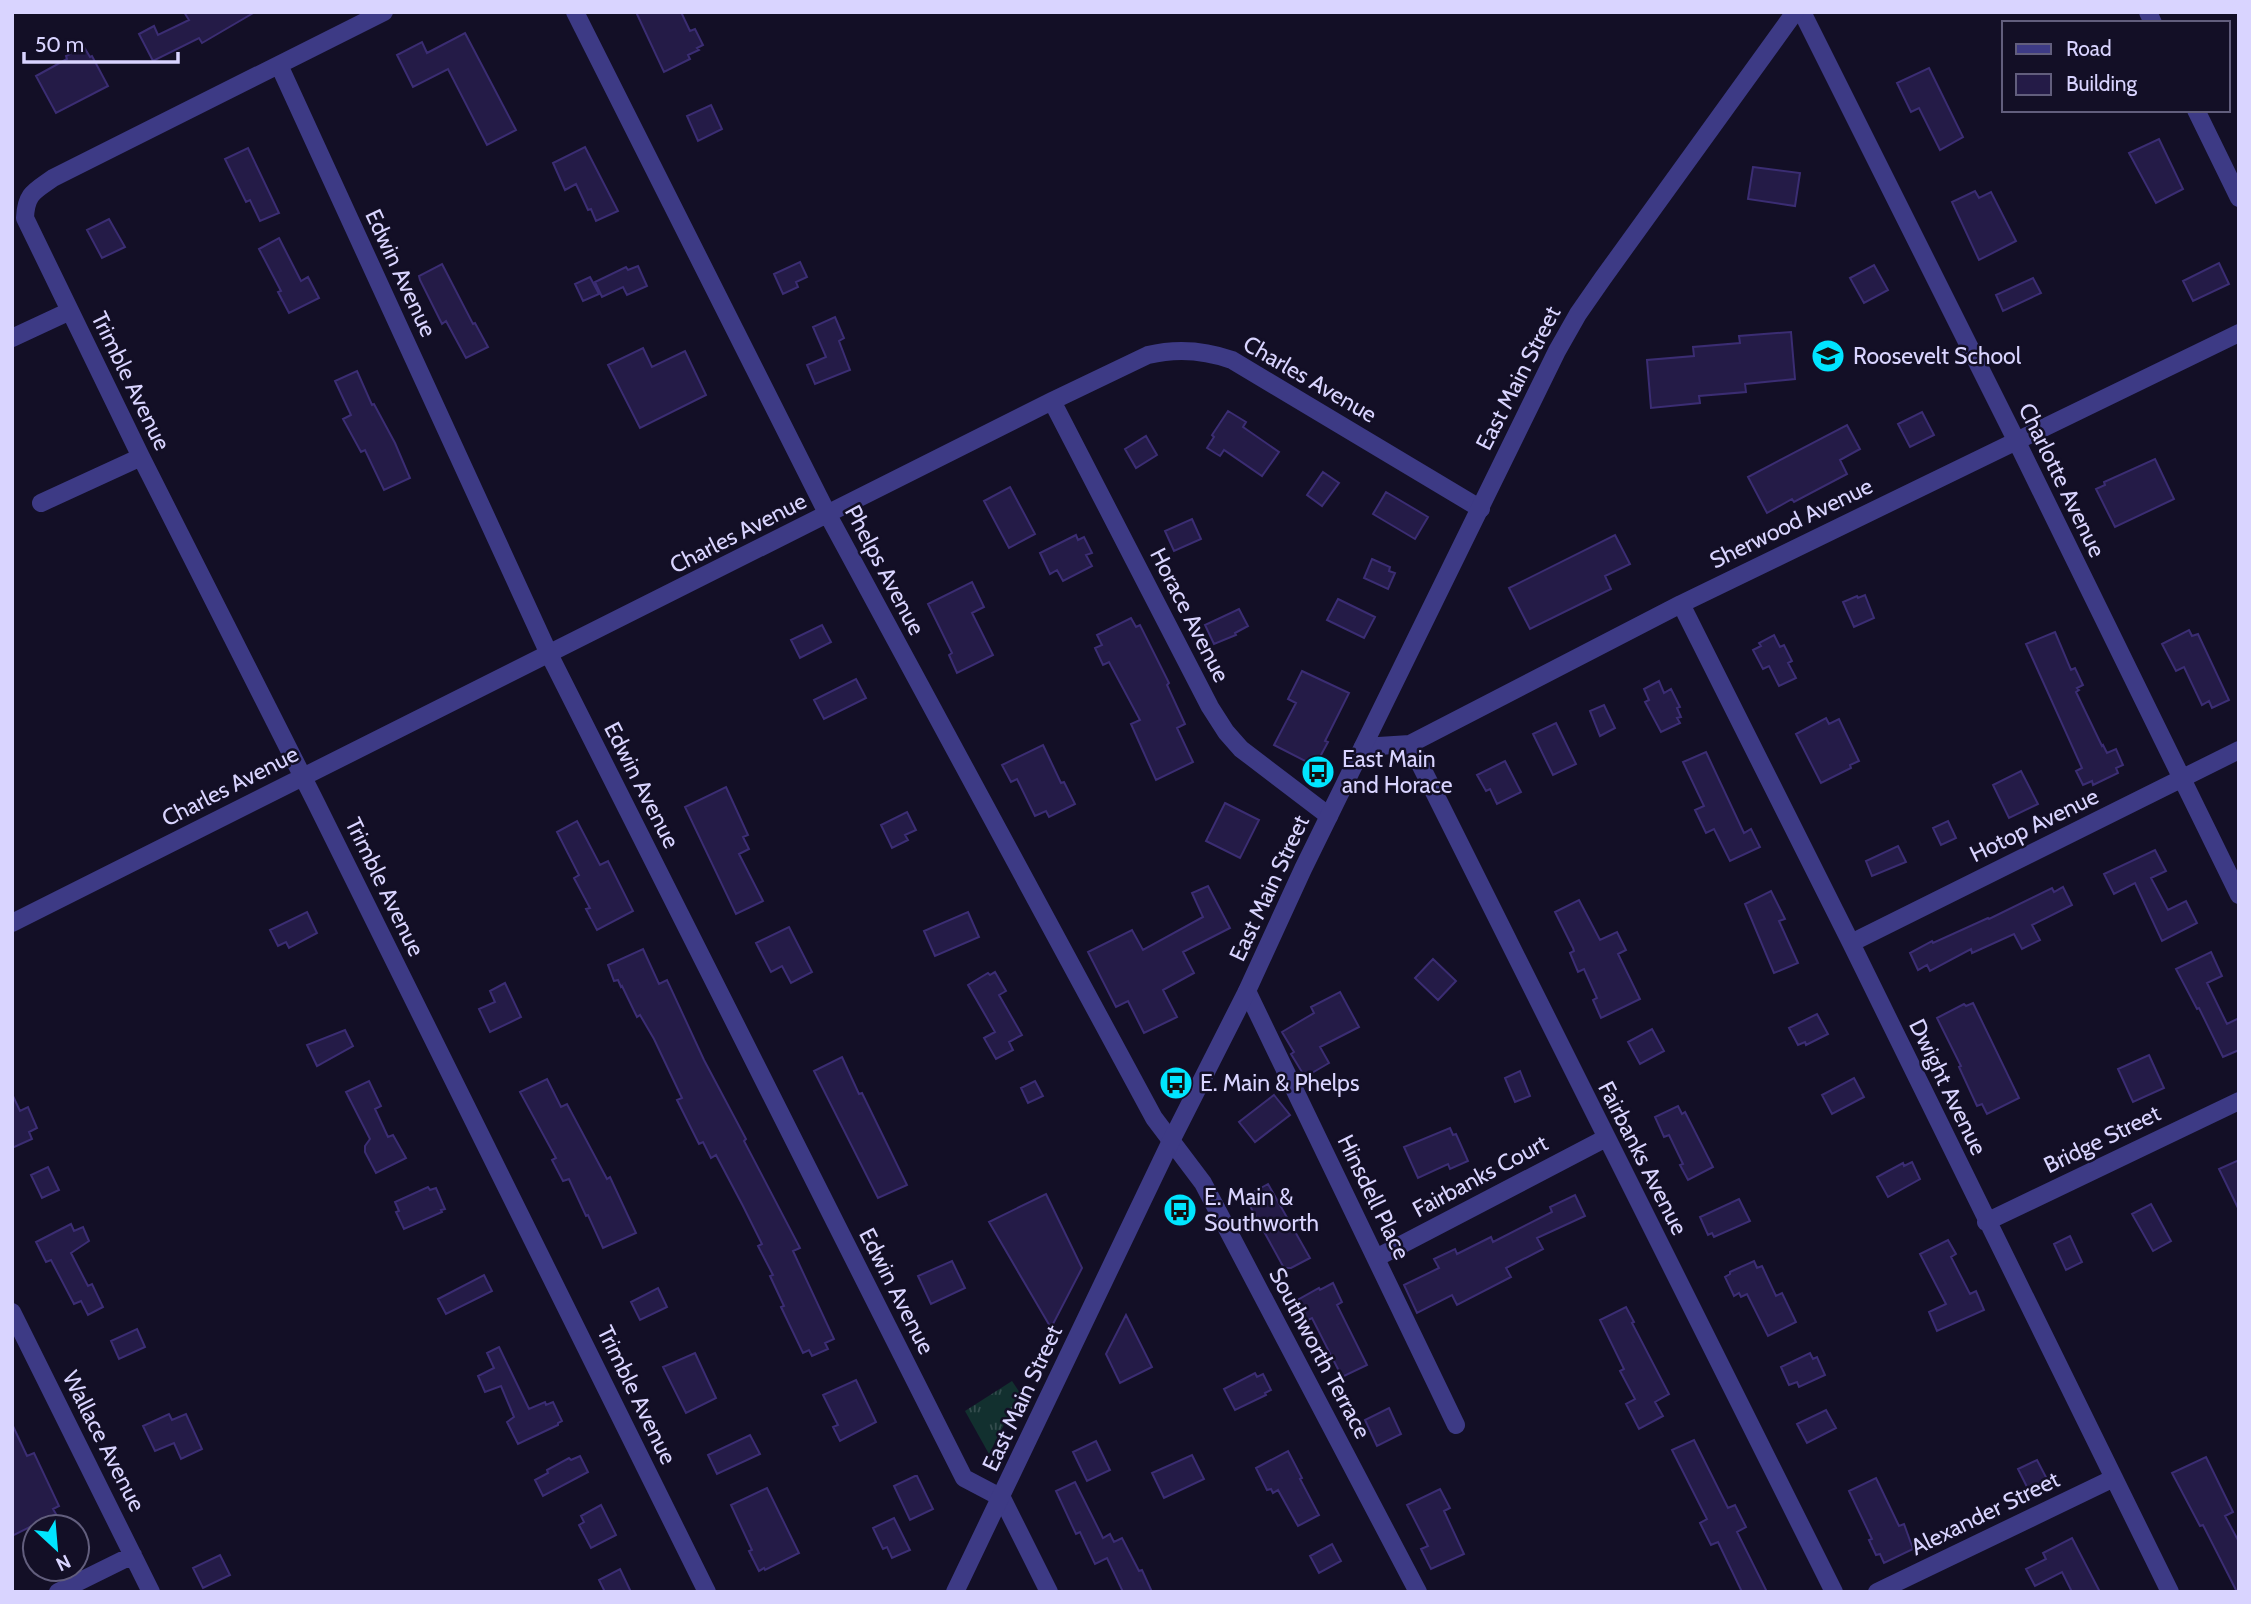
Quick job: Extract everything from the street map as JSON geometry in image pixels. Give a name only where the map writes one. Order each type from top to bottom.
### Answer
[{"type":"street","points":[[279,65],[384,12]]},
{"type":"street","name":"Phelps Avenue","points":[[575,12],[828,515],[1154,1118],[1171,1141]]},
{"type":"street","name":"East Main Street","points":[[955,1592],[1171,1141],[1247,991],[1329,816],[1482,509],[1508,449],[1578,314],[1795,12]]},
{"type":"street","name":"Charlotte Avenue","points":[[1802,12],[2239,895]]},
{"type":"street","name":"Trimble Avenue","points":[[279,65],[53,178],[29,195],[25,218],[141,457],[303,777],[707,1592]]},
{"type":"street","name":"Edwin Avenue","points":[[279,65],[549,654],[964,1478],[1002,1498]]},
{"type":"street","points":[[2197,112],[2239,198]]},
{"type":"street","points":[[12,338],[70,311]]},
{"type":"street","name":"Sherwood Avenue","points":[[1363,747],[1410,744],[1681,604],[2239,333]]},
{"type":"street","name":"Charles Avenue","points":[[12,923],[1148,355],[1185,350],[1212,353],[1231,360],[1482,509]]},
{"type":"street","name":"Horace Avenue","points":[[1052,401],[1203,695],[1226,732],[1241,749],[1329,816]]},
{"type":"street","points":[[41,503],[141,457]]},
{"type":"street","name":"Dwight Avenue","points":[[1681,604],[2170,1592]]},
{"type":"street","name":"Fairbanks Avenue","points":[[1410,744],[1834,1592]]},
{"type":"street","name":"Hotop Avenue","points":[[1851,943],[2239,750]]},
{"type":"street","name":"Hinsdell Place","points":[[1247,991],[1456,1425]]},
{"type":"street","name":"Bridge Street","points":[[1986,1222],[2239,1101]]},
{"type":"street","name":"Fairbanks Court","points":[[1376,1258],[1606,1138]]},
{"type":"street","name":"Southworth Terrace","points":[[1171,1141],[1203,1184],[1418,1592]]},
{"type":"street","name":"Wallace Avenue","points":[[12,1312],[151,1592]]},
{"type":"street","name":"Alexander Street","points":[[1877,1592],[2114,1478]]},
{"type":"street","points":[[1002,1498],[1049,1592]]},
{"type":"street","points":[[58,1592],[133,1555]]},
{"type":"green space","points":[[1012,1381],[1020,1393],[989,1454],[965,1411]]},
{"type":"building","points":[[184,12],[255,12],[202,43],[199,38],[153,61],[139,34],[154,26],[158,35],[189,20]]},
{"type":"building","points":[[636,12],[681,12],[690,31],[695,29],[703,45],[688,55],[690,59],[664,72]]},
{"type":"building","points":[[465,33],[516,130],[487,145],[448,69],[413,87],[397,55],[422,42],[427,53]]},
{"type":"building","points":[[84,47],[108,86],[56,113],[36,76]]},
{"type":"building","points":[[1929,68],[1963,137],[1940,150],[1919,108],[1911,112],[1897,83]]},
{"type":"building","points":[[711,105],[722,129],[698,141],[687,116]]},
{"type":"building","points":[[2159,139],[2183,189],[2156,203],[2129,153]]},
{"type":"building","points":[[585,147],[618,211],[596,221],[576,184],[565,190],[553,163]]},
{"type":"building","points":[[248,148],[279,213],[260,221],[250,200],[246,202],[225,159]]},
{"type":"building","points":[[1753,167],[1800,173],[1795,206],[1748,199]]},
{"type":"building","points":[[1975,191],[1979,198],[1991,192],[2016,241],[1979,260],[1952,202]]},
{"type":"building","points":[[109,219],[125,247],[102,258],[87,230]]},
{"type":"building","points":[[279,238],[301,281],[308,277],[319,298],[289,313],[259,249]]},
{"type":"building","points":[[800,262],[807,277],[796,282],[798,287],[783,294],[774,274]]},
{"type":"building","points":[[2219,263],[2229,284],[2193,301],[2183,281]]},
{"type":"building","points":[[442,264],[488,347],[466,358],[446,321],[442,324],[420,280],[419,276]]},
{"type":"building","points":[[1874,265],[1888,290],[1864,303],[1850,278]]},
{"type":"building","points":[[638,266],[647,286],[627,295],[623,287],[602,297],[595,282],[626,267],[628,270]]},
{"type":"building","points":[[590,277],[599,294],[583,301],[575,284]]},
{"type":"building","points":[[2033,278],[2041,293],[2003,311],[1996,295]]},
{"type":"building","points":[[835,317],[844,338],[839,341],[850,370],[815,384],[807,365],[826,357],[813,327]]},
{"type":"building","points":[[1791,332],[1795,379],[1745,384],[1746,392],[1699,396],[1700,403],[1651,408],[1647,360],[1694,356],[1693,347],[1740,343],[1739,336]]},
{"type":"building","points":[[643,348],[652,367],[685,351],[706,395],[640,428],[608,365]]},
{"type":"building","points":[[357,371],[410,478],[384,490],[365,450],[361,452],[343,419],[351,415],[335,381]]},
{"type":"building","points":[[1228,411],[1246,422],[1243,427],[1279,452],[1262,476],[1224,450],[1220,456],[1207,448]]},
{"type":"building","points":[[1922,412],[1934,435],[1910,447],[1898,424]]},
{"type":"building","points":[[1847,425],[1860,449],[1840,460],[1847,474],[1767,513],[1748,477]]},
{"type":"building","points":[[1146,436],[1157,455],[1136,468],[1125,449]]},
{"type":"building","points":[[2155,459],[2174,499],[2115,527],[2096,489],[2105,485],[2104,482]]},
{"type":"building","points":[[1323,472],[1339,483],[1322,506],[1307,495]]},
{"type":"building","points":[[1010,487],[1035,534],[1009,548],[984,501]]},
{"type":"building","points":[[1386,492],[1428,517],[1415,539],[1373,514]]},
{"type":"building","points":[[1192,519],[1201,539],[1174,551],[1165,531]]},
{"type":"building","points":[[1076,535],[1078,540],[1084,537],[1092,553],[1086,555],[1092,566],[1063,581],[1057,570],[1050,574],[1040,553]]},
{"type":"building","points":[[1615,535],[1630,564],[1605,576],[1611,589],[1530,629],[1509,588]]},
{"type":"building","points":[[1372,559],[1390,567],[1389,571],[1395,573],[1388,589],[1364,578]]},
{"type":"building","points":[[972,582],[984,607],[972,613],[993,655],[957,673],[949,655],[952,653],[928,604]]},
{"type":"building","points":[[1865,595],[1874,618],[1854,627],[1843,602]]},
{"type":"building","points":[[1338,599],[1375,617],[1364,638],[1327,620]]},
{"type":"building","points":[[1239,609],[1248,626],[1235,633],[1236,635],[1214,644],[1205,625]]},
{"type":"building","points":[[1131,618],[1136,627],[1140,625],[1169,683],[1167,685],[1185,724],[1177,728],[1193,762],[1156,780],[1131,724],[1140,720],[1109,662],[1103,665],[1095,648],[1102,645],[1097,635]]},
{"type":"building","points":[[822,625],[831,642],[800,658],[791,640]]},
{"type":"building","points":[[2189,630],[2192,636],[2198,634],[2229,700],[2212,708],[2209,701],[2202,705],[2184,667],[2176,671],[2162,644]]},
{"type":"building","points":[[2055,632],[2071,670],[2075,668],[2083,685],[2077,688],[2079,690],[2076,692],[2102,746],[2107,753],[2116,749],[2123,765],[2116,768],[2118,773],[2093,785],[2092,781],[2083,785],[2076,771],[2082,768],[2026,644]]},
{"type":"building","points":[[1774,635],[1780,647],[1784,645],[1792,661],[1788,663],[1796,678],[1779,686],[1769,666],[1763,669],[1753,650],[1761,646],[1759,643]]},
{"type":"building","points":[[1302,671],[1349,693],[1315,766],[1274,745],[1296,703],[1288,699]]},
{"type":"building","points":[[856,679],[866,698],[824,719],[814,700]]},
{"type":"building","points":[[1659,681],[1664,693],[1671,689],[1680,707],[1677,708],[1681,717],[1677,718],[1680,723],[1661,732],[1645,702],[1649,700],[1644,689]]},
{"type":"building","points":[[1604,705],[1615,728],[1600,736],[1590,711]]},
{"type":"building","points":[[1826,718],[1829,724],[1839,719],[1859,761],[1821,783],[1796,734]]},
{"type":"building","points":[[1556,723],[1576,764],[1553,775],[1533,734]]},
{"type":"building","points":[[1043,745],[1061,783],[1064,782],[1075,804],[1049,817],[1046,811],[1035,816],[1017,779],[1011,782],[1002,765]]},
{"type":"building","points":[[1706,752],[1744,833],[1751,829],[1760,847],[1730,861],[1714,829],[1706,833],[1695,810],[1704,806],[1683,762]]},
{"type":"building","points":[[1505,761],[1521,792],[1497,804],[1490,789],[1486,791],[1477,775]]},
{"type":"building","points":[[2021,771],[2038,804],[2009,818],[1993,785]]},
{"type":"building","points":[[726,787],[748,835],[743,837],[749,849],[739,854],[763,901],[736,914],[685,807]]},
{"type":"building","points":[[1225,803],[1259,820],[1240,858],[1206,841]]},
{"type":"building","points":[[907,812],[916,830],[905,835],[908,840],[892,848],[881,825]]},
{"type":"building","points":[[577,821],[600,865],[608,861],[633,911],[597,930],[586,909],[590,908],[574,878],[579,875],[557,832]]},
{"type":"building","points":[[1948,821],[1956,838],[1941,845],[1933,828]]},
{"type":"building","points":[[1898,846],[1906,862],[1872,876],[1866,861]]},
{"type":"building","points":[[2155,850],[2166,871],[2151,878],[2168,910],[2186,901],[2197,923],[2162,941],[2135,883],[2114,894],[2104,874]]},
{"type":"building","points":[[1208,886],[1230,928],[1183,952],[1194,973],[1163,990],[1177,1017],[1144,1033],[1128,1001],[1116,1007],[1088,952],[1132,930],[1143,950],[1203,917],[1192,893]]},
{"type":"building","points":[[2063,887],[2072,905],[2032,925],[2040,940],[2022,949],[2014,934],[1972,953],[1971,949],[1930,971],[1927,965],[1918,970],[1910,953],[2052,888],[2054,892]]},
{"type":"building","points":[[1771,891],[1785,919],[1779,921],[1798,963],[1774,973],[1745,904]]},
{"type":"building","points":[[1579,900],[1600,940],[1617,932],[1626,950],[1618,954],[1640,999],[1601,1018],[1593,1000],[1597,998],[1584,969],[1578,972],[1570,953],[1574,951],[1573,948],[1555,912]]},
{"type":"building","points":[[307,912],[317,933],[289,948],[286,942],[278,946],[270,930]]},
{"type":"building","points":[[968,912],[979,937],[935,956],[924,931]]},
{"type":"building","points":[[789,927],[812,972],[791,983],[782,966],[771,972],[756,943]]},
{"type":"building","points":[[643,949],[659,984],[667,980],[704,1060],[746,1139],[744,1141],[800,1248],[793,1251],[834,1339],[825,1343],[828,1349],[812,1356],[809,1350],[803,1353],[781,1307],[784,1306],[770,1276],[773,1275],[758,1246],[762,1244],[743,1206],[716,1155],[711,1158],[703,1142],[699,1144],[677,1100],[682,1098],[654,1039],[640,1015],[637,1017],[618,980],[614,981],[608,965]]},
{"type":"building","points":[[2211,952],[2222,976],[2207,983],[2227,1024],[2239,1018],[2239,1050],[2223,1057],[2176,969]]},
{"type":"building","points":[[1433,959],[1456,981],[1438,1000],[1415,978]]},
{"type":"building","points":[[995,972],[1006,991],[999,995],[1022,1035],[1009,1042],[1013,1050],[996,1059],[984,1038],[995,1032],[968,985],[988,973],[990,975]]},
{"type":"building","points":[[505,983],[521,1017],[490,1032],[479,1009],[495,1002],[490,991]]},
{"type":"building","points":[[1340,992],[1359,1027],[1320,1047],[1329,1063],[1305,1077],[1282,1032],[1314,1013],[1311,1007]]},
{"type":"building","points":[[1973,1003],[2019,1098],[1987,1114],[1982,1104],[1977,1106],[1937,1018],[1964,1004],[1966,1006]]},
{"type":"building","points":[[1817,1014],[1828,1034],[1806,1045],[1805,1042],[1798,1045],[1789,1028]]},
{"type":"building","points":[[1652,1029],[1664,1051],[1640,1064],[1628,1042]]},
{"type":"building","points":[[345,1030],[353,1046],[317,1066],[307,1045]]},
{"type":"building","points":[[2149,1055],[2164,1088],[2133,1102],[2118,1069]]},
{"type":"building","points":[[842,1057],[907,1185],[878,1198],[814,1071]]},
{"type":"building","points":[[1520,1071],[1530,1096],[1515,1102],[1505,1078]]},
{"type":"building","points":[[1854,1078],[1864,1097],[1832,1114],[1822,1095]]},
{"type":"building","points":[[547,1079],[561,1107],[567,1104],[607,1179],[610,1177],[636,1233],[603,1248],[569,1179],[563,1181],[552,1160],[556,1158],[520,1092]]},
{"type":"building","points":[[369,1081],[381,1106],[375,1109],[388,1137],[393,1135],[406,1158],[376,1173],[365,1152],[365,1146],[370,1139],[346,1092]]},
{"type":"building","points":[[1035,1081],[1043,1096],[1028,1103],[1021,1088]]},
{"type":"building","points":[[12,1094],[20,1111],[28,1107],[37,1128],[29,1132],[32,1139],[12,1148]]},
{"type":"building","points":[[1274,1095],[1290,1115],[1255,1142],[1239,1122]]},
{"type":"building","points":[[1678,1106],[1682,1114],[1685,1112],[1713,1167],[1688,1180],[1669,1135],[1664,1137],[1655,1117]]},
{"type":"building","points":[[1450,1128],[1453,1135],[1456,1134],[1468,1161],[1450,1169],[1448,1164],[1418,1178],[1404,1147]]},
{"type":"building","points":[[2239,1160],[2239,1210],[2219,1169]]},
{"type":"building","points":[[1912,1162],[1920,1179],[1888,1197],[1877,1177],[1903,1163],[1904,1166]]},
{"type":"building","points":[[48,1167],[59,1190],[42,1198],[31,1175]]},
{"type":"building","points":[[1268,1184],[1310,1258],[1291,1268],[1284,1268],[1245,1197]]},
{"type":"building","points":[[428,1187],[430,1190],[436,1188],[445,1209],[404,1229],[396,1212],[399,1211],[395,1202]]},
{"type":"building","points":[[1046,1194],[1082,1268],[1051,1328],[989,1222]]},
{"type":"building","points":[[1575,1195],[1585,1216],[1537,1238],[1543,1249],[1506,1268],[1511,1277],[1457,1305],[1452,1295],[1417,1313],[1404,1285],[1439,1268],[1434,1259],[1455,1249],[1457,1254],[1491,1237],[1493,1242],[1552,1212],[1550,1207]]},
{"type":"building","points":[[1739,1199],[1750,1221],[1714,1237],[1712,1233],[1708,1235],[1700,1217]]},
{"type":"building","points":[[2151,1204],[2171,1241],[2153,1251],[2132,1214]]},
{"type":"building","points":[[71,1224],[74,1231],[83,1227],[89,1241],[71,1253],[88,1286],[92,1284],[103,1307],[88,1315],[81,1301],[74,1304],[51,1260],[46,1262],[36,1242]]},
{"type":"building","points":[[2070,1236],[2082,1262],[2066,1270],[2054,1244]]},
{"type":"building","points":[[1948,1240],[1956,1254],[1951,1257],[1970,1294],[1976,1291],[1984,1310],[1937,1331],[1929,1312],[1946,1304],[1920,1254]]},
{"type":"building","points":[[952,1261],[965,1288],[931,1304],[918,1276]]},
{"type":"building","points":[[1754,1261],[1757,1268],[1762,1266],[1776,1296],[1782,1293],[1796,1322],[1768,1336],[1747,1294],[1741,1297],[1739,1293],[1734,1296],[1725,1277]]},
{"type":"building","points":[[484,1275],[492,1291],[446,1314],[438,1299]]},
{"type":"building","points":[[1333,1283],[1342,1302],[1337,1305],[1367,1365],[1342,1377],[1312,1318],[1304,1322],[1294,1302]]},
{"type":"building","points":[[658,1288],[667,1307],[640,1320],[631,1302]]},
{"type":"building","points":[[1626,1307],[1669,1394],[1655,1402],[1663,1416],[1639,1429],[1626,1404],[1635,1399],[1620,1371],[1624,1369],[1600,1320]]},
{"type":"building","points":[[1126,1315],[1152,1367],[1120,1383],[1106,1354]]},
{"type":"building","points":[[137,1329],[145,1347],[119,1359],[111,1341]]},
{"type":"building","points":[[499,1347],[529,1409],[545,1402],[546,1405],[553,1402],[562,1421],[518,1444],[507,1422],[514,1417],[501,1386],[485,1392],[478,1376],[494,1368],[487,1353]]},
{"type":"building","points":[[695,1353],[716,1398],[686,1413],[663,1367]]},
{"type":"building","points":[[1810,1353],[1813,1359],[1817,1357],[1825,1375],[1799,1387],[1797,1382],[1789,1385],[1781,1367]]},
{"type":"building","points":[[1255,1373],[1257,1377],[1263,1374],[1271,1390],[1235,1410],[1224,1389]]},
{"type":"building","points":[[856,1380],[876,1422],[840,1441],[833,1427],[838,1425],[823,1395]]},
{"type":"building","points":[[1389,1408],[1401,1434],[1377,1446],[1365,1420]]},
{"type":"building","points":[[1826,1410],[1836,1428],[1807,1443],[1797,1424]]},
{"type":"building","points":[[169,1414],[172,1420],[186,1414],[202,1449],[181,1459],[174,1443],[155,1451],[143,1426]]},
{"type":"building","points":[[12,1424],[27,1456],[34,1453],[59,1506],[53,1509],[55,1513],[21,1513],[21,1532],[12,1536]]},
{"type":"building","points":[[750,1435],[760,1454],[717,1474],[708,1455]]},
{"type":"building","points":[[1694,1440],[1728,1508],[1735,1505],[1746,1527],[1737,1532],[1767,1592],[1742,1592],[1718,1542],[1711,1545],[1700,1523],[1707,1519],[1672,1450]]},
{"type":"building","points":[[1096,1441],[1110,1470],[1087,1481],[1073,1452]]},
{"type":"building","points":[[1288,1451],[1319,1515],[1298,1526],[1278,1490],[1273,1493],[1271,1489],[1267,1490],[1256,1468]]},
{"type":"building","points":[[1192,1455],[1204,1479],[1164,1498],[1152,1473]]},
{"type":"building","points":[[580,1456],[588,1472],[543,1496],[535,1480],[569,1458],[571,1460]]},
{"type":"building","points":[[2206,1457],[2233,1512],[2225,1516],[2239,1542],[2239,1592],[2172,1473]]},
{"type":"building","points":[[2037,1460],[2048,1481],[2029,1491],[2018,1469]]},
{"type":"building","points":[[915,1476],[933,1509],[910,1520],[894,1486]]},
{"type":"building","points":[[1876,1478],[1899,1526],[1904,1524],[1913,1549],[1884,1563],[1880,1554],[1876,1555],[1869,1540],[1872,1539],[1849,1491]]},
{"type":"building","points":[[1075,1482],[1103,1538],[1110,1534],[1114,1542],[1122,1538],[1152,1592],[1123,1592],[1107,1558],[1095,1564],[1080,1532],[1076,1534],[1056,1491]]},
{"type":"building","points":[[767,1488],[799,1553],[759,1571],[731,1505]]},
{"type":"building","points":[[1440,1489],[1450,1508],[1444,1511],[1464,1554],[1431,1569],[1421,1549],[1428,1546],[1407,1505]]},
{"type":"building","points":[[601,1505],[616,1535],[591,1548],[579,1525],[584,1522],[581,1516]]},
{"type":"building","points":[[894,1518],[910,1550],[892,1558],[887,1547],[883,1549],[873,1528]]},
{"type":"building","points":[[2072,1538],[2100,1592],[2072,1592],[2062,1572],[2035,1586],[2026,1569],[2046,1559],[2043,1553]]},
{"type":"building","points":[[1332,1544],[1341,1561],[1319,1573],[1310,1556]]},
{"type":"building","points":[[220,1555],[230,1575],[203,1588],[193,1568]]},
{"type":"building","points":[[620,1569],[631,1592],[605,1592],[599,1580]]},
{"type":"place","name":"Roosevelt School","points":[[1828,356]]},
{"type":"place","name":"East Main and Horace","points":[[1318,772]]},
{"type":"place","name":"E. Main & Phelps","points":[[1176,1083]]},
{"type":"place","name":"E. Main & Southworth","points":[[1180,1210]]}]
